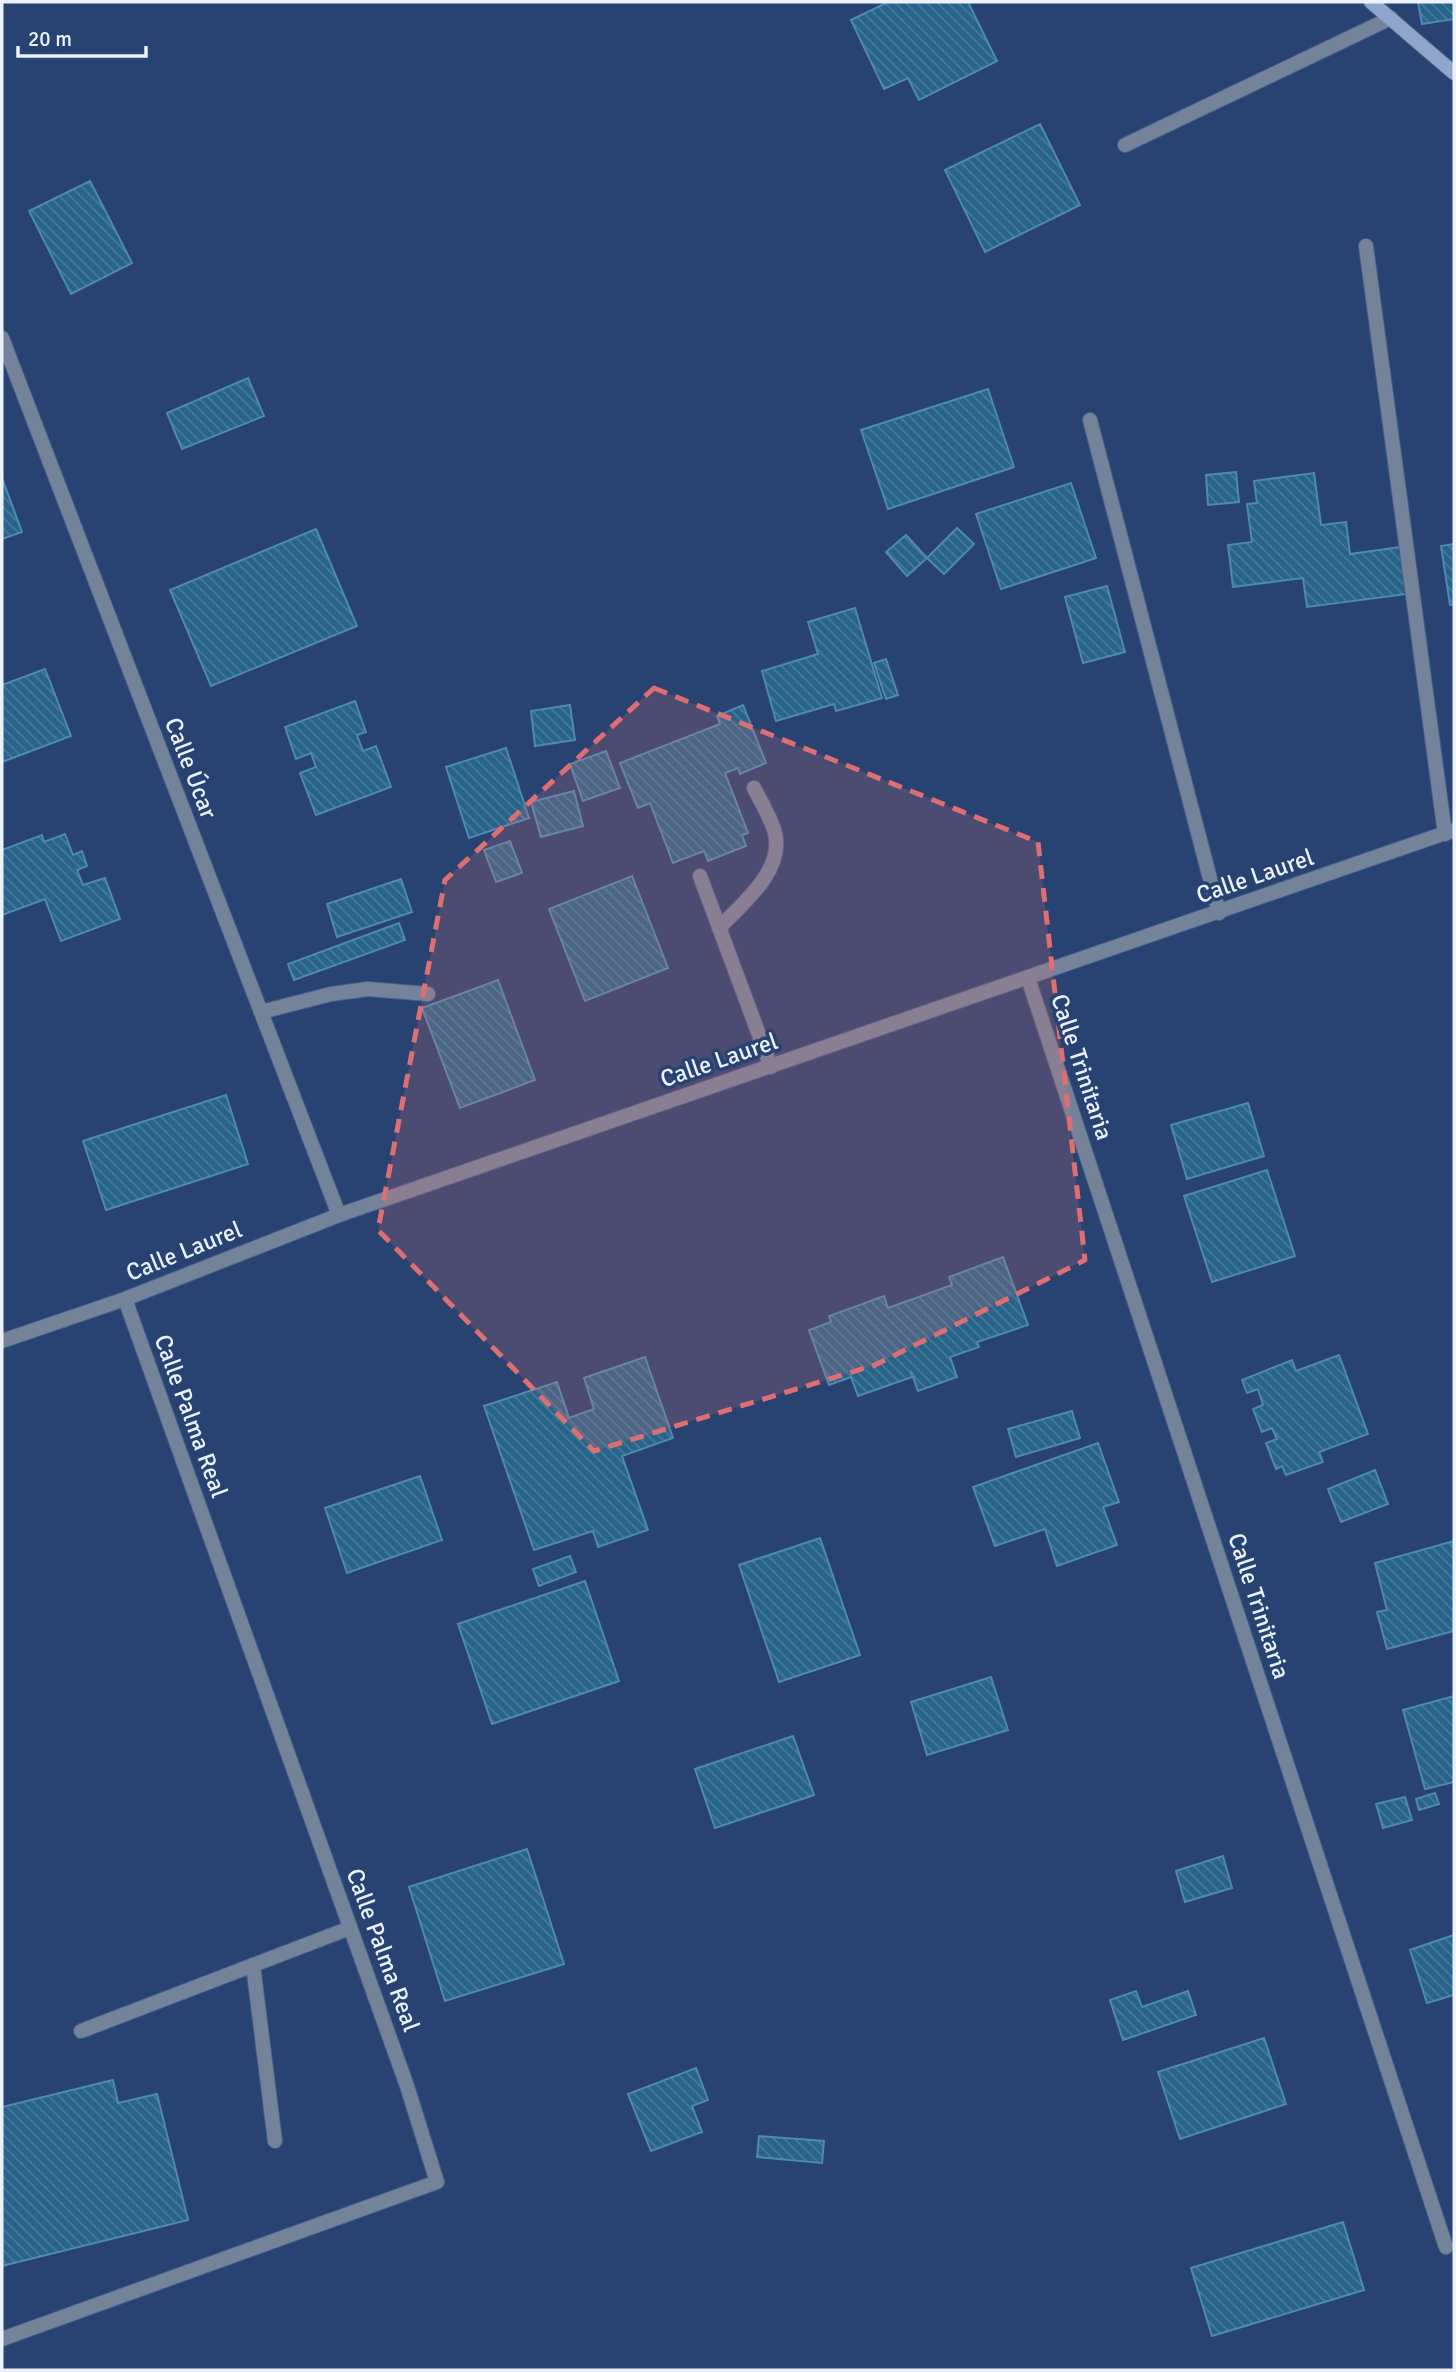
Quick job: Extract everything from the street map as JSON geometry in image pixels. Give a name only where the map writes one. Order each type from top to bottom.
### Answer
[{"type":"street","points":[[1371,2],[1454,72]]},
{"type":"street","points":[[1125,145],[1391,18]]},
{"type":"street","points":[[1366,246],[1449,832]]},
{"type":"street","name":"Calle Úcar","points":[[2,338],[339,1215]]},
{"type":"street","points":[[1090,420],[1219,913]]},
{"type":"street","points":[[719,928],[751,896],[775,863],[775,834],[754,788]]},
{"type":"street","name":"Calle Laurel","points":[[2,1341],[125,1299],[339,1215],[1449,832]]},
{"type":"street","points":[[700,876],[771,1066]]},
{"type":"street","name":"Calle Trinitaria","points":[[1028,978],[1446,2247]]},
{"type":"street","points":[[261,1012],[331,994],[368,989],[428,994]]},
{"type":"street","name":"Calle Palma Real","points":[[2,2339],[437,2182],[407,2086],[125,1299]]},
{"type":"street","points":[[81,2031],[350,1928]]},
{"type":"street","points":[[253,1965],[275,2141]]},
{"type":"highlighted area","points":[[654,688],[1038,842],[1085,1260],[875,1365],[594,1451],[378,1230],[445,880]]},
{"type":"building","points":[[888,2],[968,2],[997,61],[919,100],[908,78],[884,89],[851,20]]},
{"type":"building","points":[[1418,2],[1454,2],[1454,19],[1422,24]]},
{"type":"building","points":[[1040,124],[1080,205],[985,252],[945,170]]},
{"type":"building","points":[[90,181],[132,263],[71,294],[29,211]]},
{"type":"building","points":[[248,378],[264,416],[182,449],[167,413]]},
{"type":"building","points":[[988,389],[1014,467],[888,509],[861,430]]},
{"type":"building","points":[[1236,472],[1239,502],[1208,505],[1206,475]]},
{"type":"building","points":[[1314,473],[1321,525],[1346,522],[1350,554],[1401,547],[1407,594],[1307,607],[1303,578],[1233,587],[1228,545],[1252,542],[1247,504],[1257,503],[1254,481]]},
{"type":"building","points":[[2,478],[22,532],[2,539]]},
{"type":"building","points":[[1071,483],[1096,558],[1001,589],[976,514]]},
{"type":"building","points":[[957,528],[974,544],[944,574],[927,558]]},
{"type":"building","points":[[316,529],[357,626],[211,686],[170,590]]},
{"type":"building","points":[[906,535],[927,558],[907,576],[886,552]]},
{"type":"building","points":[[1454,544],[1454,604],[1450,605],[1441,546]]},
{"type":"building","points":[[1107,586],[1125,652],[1083,663],[1065,597]]},
{"type":"building","points":[[855,608],[882,698],[836,711],[834,704],[776,721],[762,671],[818,654],[808,622]]},
{"type":"building","points":[[886,659],[898,695],[886,699],[874,663]]},
{"type":"building","points":[[45,669],[71,736],[2,762],[2,685]]},
{"type":"building","points":[[355,701],[366,732],[357,735],[363,751],[376,746],[391,787],[316,815],[300,773],[316,767],[311,753],[296,759],[285,727]]},
{"type":"building","points":[[570,705],[575,740],[535,746],[531,711]]},
{"type":"building","points":[[743,705],[766,763],[740,774],[738,768],[725,773],[748,833],[742,835],[746,846],[708,861],[704,851],[673,863],[650,803],[638,808],[620,763],[720,724],[717,716]]},
{"type":"building","points":[[506,748],[529,818],[469,838],[446,767]]},
{"type":"building","points":[[606,751],[620,788],[583,801],[570,764]]},
{"type":"building","points":[[574,791],[583,826],[541,837],[531,802]]},
{"type":"building","points":[[65,834],[73,855],[82,851],[87,866],[77,870],[83,885],[105,878],[120,919],[61,941],[45,899],[2,915],[2,850],[42,835],[44,842]]},
{"type":"building","points":[[510,841],[522,873],[496,882],[484,850]]},
{"type":"building","points":[[632,876],[668,968],[585,1001],[549,909]]},
{"type":"building","points":[[401,879],[412,912],[337,937],[327,904]]},
{"type":"building","points":[[399,923],[405,940],[294,980],[288,964]]},
{"type":"building","points":[[498,980],[535,1080],[460,1108],[422,1008]]},
{"type":"building","points":[[226,1095],[248,1164],[106,1210],[83,1141]]},
{"type":"building","points":[[1248,1103],[1264,1156],[1187,1179],[1171,1125]]},
{"type":"building","points":[[1267,1170],[1295,1256],[1212,1282],[1184,1196]]},
{"type":"building","points":[[1003,1257],[1028,1325],[977,1342],[979,1347],[950,1357],[957,1377],[918,1391],[911,1371],[912,1377],[858,1396],[851,1377],[829,1385],[809,1330],[831,1322],[829,1316],[884,1296],[888,1308],[952,1285],[949,1277]]},
{"type":"building","points":[[1339,1355],[1368,1434],[1319,1452],[1323,1462],[1286,1475],[1282,1466],[1276,1469],[1266,1443],[1277,1439],[1272,1428],[1262,1432],[1253,1409],[1263,1405],[1258,1389],[1247,1393],[1242,1380],[1292,1360],[1296,1371]]},
{"type":"building","points":[[645,1357],[673,1438],[622,1456],[648,1530],[598,1547],[593,1531],[534,1550],[484,1406],[557,1382],[569,1418],[594,1409],[584,1378]]},
{"type":"building","points":[[1072,1411],[1080,1438],[1016,1457],[1008,1429]]},
{"type":"building","points":[[1098,1443],[1119,1502],[1103,1507],[1117,1545],[1057,1566],[1045,1529],[995,1546],[973,1487]]},
{"type":"building","points":[[1375,1470],[1388,1504],[1341,1522],[1328,1489]]},
{"type":"building","points":[[420,1476],[442,1540],[347,1573],[325,1508]]},
{"type":"building","points":[[820,1538],[860,1655],[779,1682],[739,1565]]},
{"type":"building","points":[[1454,1541],[1454,1631],[1387,1649],[1377,1612],[1387,1610],[1375,1563]]},
{"type":"building","points":[[570,1556],[576,1572],[539,1586],[533,1569]]},
{"type":"building","points":[[585,1581],[619,1681],[492,1724],[458,1624]]},
{"type":"building","points":[[991,1677],[1008,1730],[927,1755],[911,1702]]},
{"type":"building","points":[[1454,1696],[1454,1782],[1425,1789],[1403,1710]]},
{"type":"building","points":[[793,1736],[814,1795],[715,1828],[695,1769]]},
{"type":"building","points":[[1435,1793],[1439,1804],[1419,1810],[1416,1799]]},
{"type":"building","points":[[1405,1797],[1412,1820],[1383,1828],[1376,1804]]},
{"type":"building","points":[[527,1849],[564,1964],[445,2001],[409,1887]]},
{"type":"building","points":[[1223,1856],[1232,1888],[1185,1902],[1176,1871]]},
{"type":"building","points":[[1454,1935],[1454,1995],[1427,2003],[1410,1950]]},
{"type":"building","points":[[1136,1991],[1142,2007],[1188,1991],[1196,2015],[1123,2040],[1110,2000]]},
{"type":"building","points":[[1264,2038],[1286,2104],[1180,2139],[1158,2072]]},
{"type":"building","points":[[696,2068],[708,2100],[692,2106],[702,2132],[651,2151],[628,2094]]},
{"type":"building","points":[[113,2080],[118,2103],[157,2094],[188,2220],[2,2266],[2,2107]]},
{"type":"building","points":[[759,2136],[824,2141],[822,2163],[757,2157]]},
{"type":"building","points":[[1343,2222],[1364,2290],[1212,2336],[1191,2268]]}]
